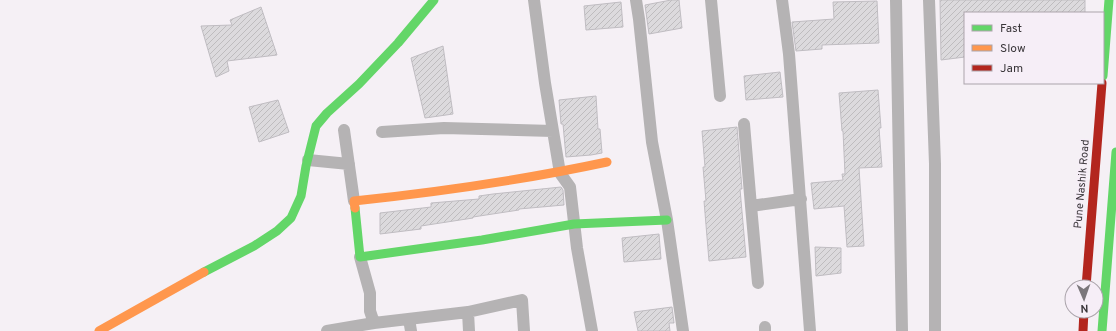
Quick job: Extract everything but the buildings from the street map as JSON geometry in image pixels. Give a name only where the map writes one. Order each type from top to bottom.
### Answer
[{"type":"main road","points":[[100,331],[218,264],[254,246],[277,231],[291,218],[301,196],[316,126],[327,113],[359,84],[398,43],[434,0]]},
{"type":"main road","points":[[1104,63],[1109,0]]},
{"type":"main road","name":"Pune Nashik Road","points":[[1087,279],[1102,84]]},
{"type":"main road","points":[[1102,331],[1116,152]]},
{"type":"main road","points":[[607,162],[560,173],[409,196],[354,201],[360,257],[482,240],[574,224],[667,220]]},
{"type":"main road","points":[[1083,331],[1084,319]]},
{"type":"street","points":[[534,0],[545,83],[560,173],[570,187],[574,224],[592,331]]},
{"type":"street","points":[[636,0],[652,142],[667,220],[683,331]]},
{"type":"street","points":[[711,0],[720,96]]},
{"type":"street","points":[[782,0],[789,54],[810,331]]},
{"type":"street","points":[[896,0],[902,331]]},
{"type":"street","points":[[929,0],[935,164],[935,331]]},
{"type":"street","points":[[744,124],[758,283]]},
{"type":"street","points":[[382,132],[444,128],[553,130]]},
{"type":"street","points":[[344,130],[354,201]]},
{"type":"street","points":[[308,160],[348,164]]},
{"type":"street","points":[[751,206],[801,199]]},
{"type":"street","points":[[360,257],[370,293],[370,311],[374,323]]},
{"type":"street","points":[[327,331],[374,323],[468,312],[522,300],[524,331]]},
{"type":"street","points":[[468,312],[469,331]]},
{"type":"street","points":[[409,319],[411,331]]},
{"type":"traffic: fast","points":[[204,272],[254,246],[277,231],[291,218],[301,196],[306,166],[316,126],[327,113],[359,84],[398,43],[434,0]]},
{"type":"traffic: fast","points":[[1104,63],[1109,0]]},
{"type":"traffic: fast","points":[[1102,331],[1116,152]]},
{"type":"traffic: fast","points":[[355,208],[360,257],[482,240],[574,224],[667,220]]},
{"type":"traffic: slow","points":[[355,208],[354,201],[481,185],[607,162]]},
{"type":"traffic: slow","points":[[99,331],[204,272]]},
{"type":"traffic: jam","points":[[1087,279],[1102,84]]},
{"type":"traffic: jam","points":[[1083,331],[1084,319]]}]
